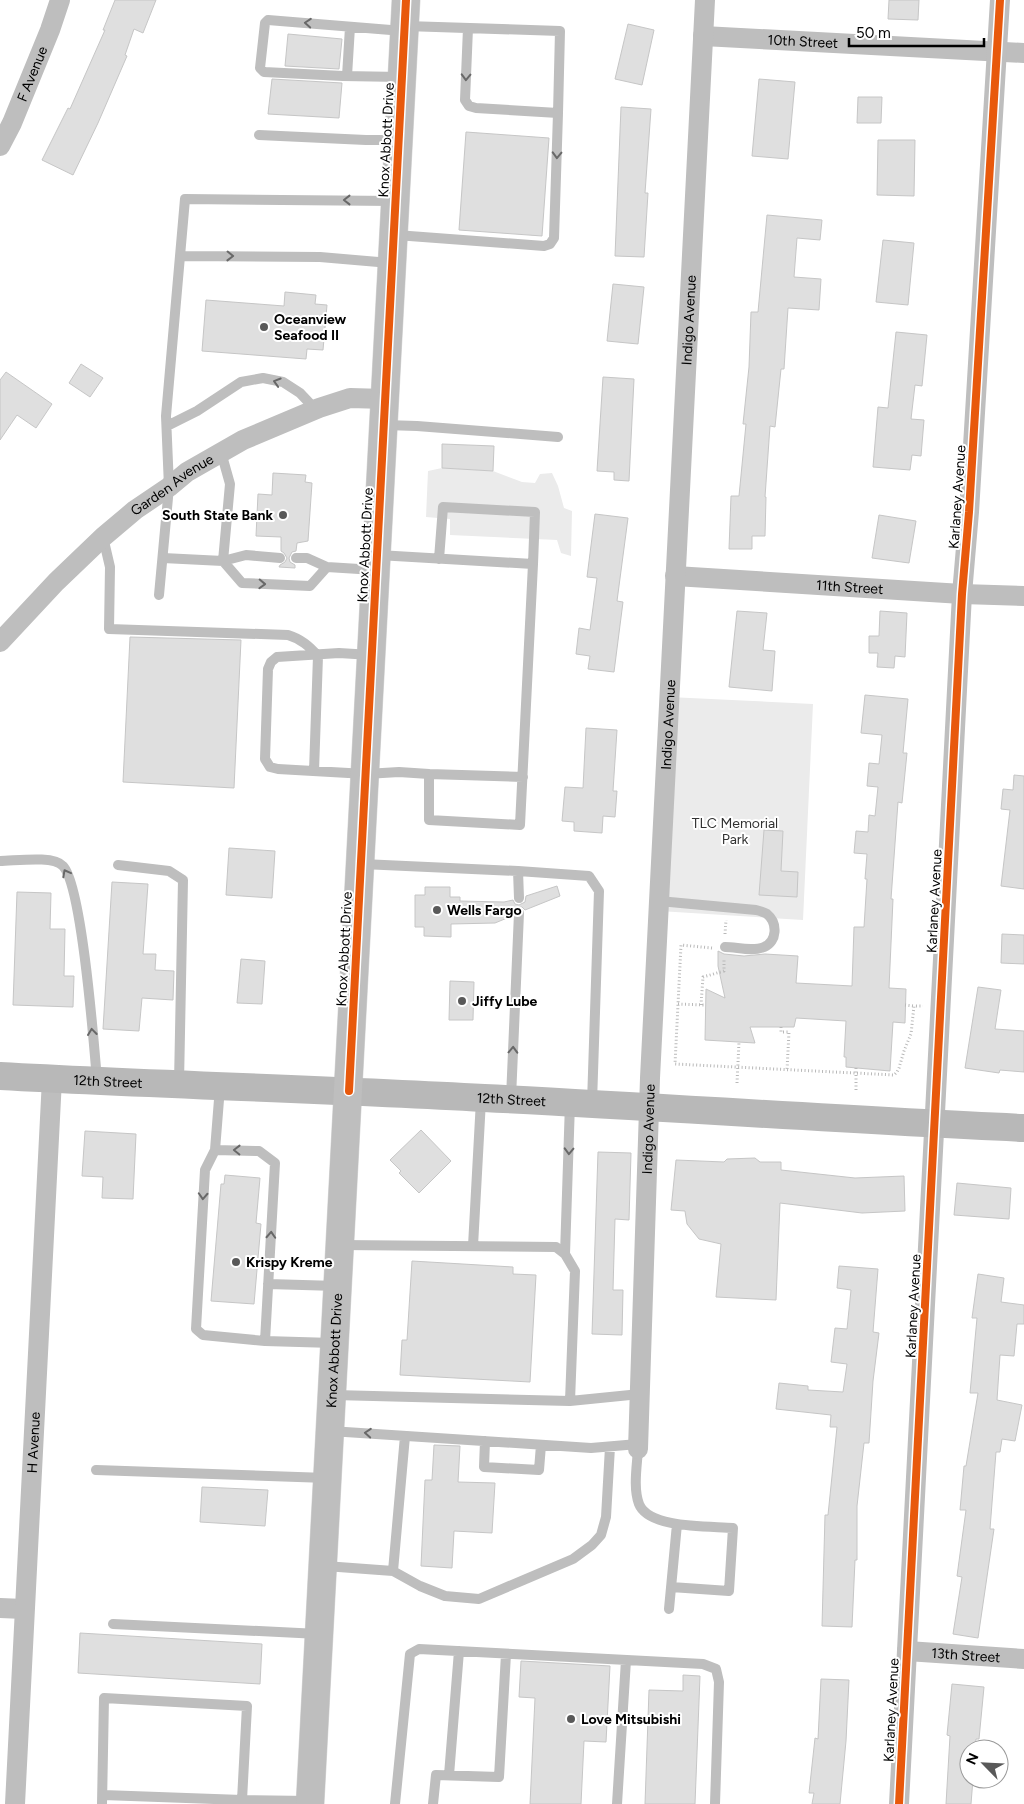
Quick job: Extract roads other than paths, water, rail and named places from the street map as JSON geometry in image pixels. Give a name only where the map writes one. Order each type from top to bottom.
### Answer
[{"type":"main road","name":"Knox Abbott Drive","points":[[310,1802],[405,19]]},
{"type":"main road","name":"12th Street","points":[[0,1076],[649,1106],[1024,1128]]},
{"type":"street","name":"F Avenue","points":[[0,146],[12,123],[50,30],[60,0]]},
{"type":"street","name":"Indigo Avenue","points":[[638,1447],[649,1106],[705,0]]},
{"type":"street","name":"Karlaney Avenue","points":[[899,1804],[962,594],[969,512],[1000,0]]},
{"type":"street","name":"10th Street","points":[[703,36],[1024,53]]},
{"type":"street","name":"Garden Avenue","points":[[0,642],[56,582],[102,537],[135,510],[188,472],[244,440],[316,410],[350,398],[385,399]]},
{"type":"street","name":"11th Street","points":[[675,576],[962,594],[1024,596]]},
{"type":"street","name":"H Avenue","points":[[15,1804],[52,1079]]},
{"type":"street","points":[[0,1608],[24,1609]]},
{"type":"street","name":"13th Street","points":[[907,1651],[1024,1659]]},
{"type":"lane","points":[[394,235],[544,246],[550,244],[554,238],[560,31],[468,28],[405,19],[350,27],[266,21],[261,70],[347,76],[402,77]]},
{"type":"lane","points":[[347,76],[350,27]]},
{"type":"lane","points":[[468,28],[465,100],[469,106],[558,113]]},
{"type":"lane","points":[[259,135],[398,140]]},
{"type":"lane","points":[[159,595],[169,487],[166,416],[185,200],[396,201]]},
{"type":"lane","points":[[181,256],[320,257],[392,263]]},
{"type":"lane","points":[[166,426],[197,411],[241,382],[263,378],[283,382],[300,393],[316,410]]},
{"type":"lane","points":[[384,425],[558,437]]},
{"type":"lane","points":[[221,452],[230,484],[224,561],[242,583],[310,586],[327,567]]},
{"type":"lane","points":[[430,774],[429,820],[520,825],[536,512],[443,507],[439,559]]},
{"type":"lane","points":[[102,537],[110,567],[109,629],[288,635],[298,638],[307,644],[318,656],[314,771]]},
{"type":"lane","points":[[163,558],[224,561],[246,556],[280,558]]},
{"type":"lane","points":[[296,558],[307,558],[327,567],[439,559],[533,564]]},
{"type":"lane","points":[[372,656],[340,654],[277,657],[271,662],[268,669],[265,759],[270,767],[278,770],[366,774],[399,772],[523,777]]},
{"type":"lane","points":[[0,861],[51,860],[63,865],[70,878],[79,921],[97,1081]]},
{"type":"lane","points":[[361,864],[590,876],[598,891],[581,1103],[565,1254]]},
{"type":"lane","points":[[118,865],[169,871],[183,880],[179,1084]]},
{"type":"lane","points":[[518,871],[518,898]]},
{"type":"lane","points":[[659,901],[756,910],[767,914],[774,926],[774,934],[772,941],[766,946],[760,948],[725,947]]},
{"type":"lane","points":[[511,1099],[519,913]]},
{"type":"lane","points":[[220,1086],[215,1150],[205,1170],[196,1329],[203,1335],[265,1341],[335,1343]]},
{"type":"lane","points":[[473,1246],[481,1098]]},
{"type":"lane","points":[[215,1150],[259,1151],[275,1163],[265,1341]]},
{"type":"lane","points":[[340,1245],[556,1247],[565,1254],[575,1271],[570,1401]]},
{"type":"lane","points":[[268,1284],[338,1286]]},
{"type":"lane","points":[[332,1395],[570,1401],[640,1394]]},
{"type":"lane","points":[[330,1431],[591,1448],[638,1447],[636,1490],[640,1506],[643,1510],[657,1519],[677,1524],[733,1528],[729,1591],[671,1587]]},
{"type":"lane","points":[[393,1571],[405,1436]]},
{"type":"lane","points":[[485,1441],[484,1467],[539,1470],[541,1445]]},
{"type":"lane","points":[[324,1566],[393,1571],[420,1586],[446,1596],[479,1599],[573,1559],[592,1545],[600,1534],[606,1517],[610,1447]]},
{"type":"lane","points":[[96,1470],[328,1478]]},
{"type":"lane","points":[[669,1609],[677,1524]]},
{"type":"lane","points":[[112,1624],[320,1634]]},
{"type":"lane","points":[[396,1804],[410,1654],[419,1649],[703,1664],[716,1669],[719,1682],[715,1804]]},
{"type":"lane","points":[[449,1775],[459,1651]]},
{"type":"lane","points":[[433,1804],[436,1775],[499,1777],[506,1654]]},
{"type":"lane","points":[[617,1804],[626,1660]]},
{"type":"lane","points":[[242,1800],[248,1706],[104,1698],[102,1800],[310,1802]]},
{"type":"place","name":"Oceanview Seafood II","points":[[264,327]]},
{"type":"place","name":"South State Bank","points":[[283,515]]},
{"type":"place","name":"Wells Fargo","points":[[437,910]]},
{"type":"place","name":"Jiffy Lube","points":[[462,1001]]},
{"type":"place","name":"Krispy Kreme","points":[[236,1262]]},
{"type":"place","name":"Love Mitsubishi","points":[[571,1719]]},
{"type":"park label","name":"TLC Memorial Park","points":[[735,832]]}]
